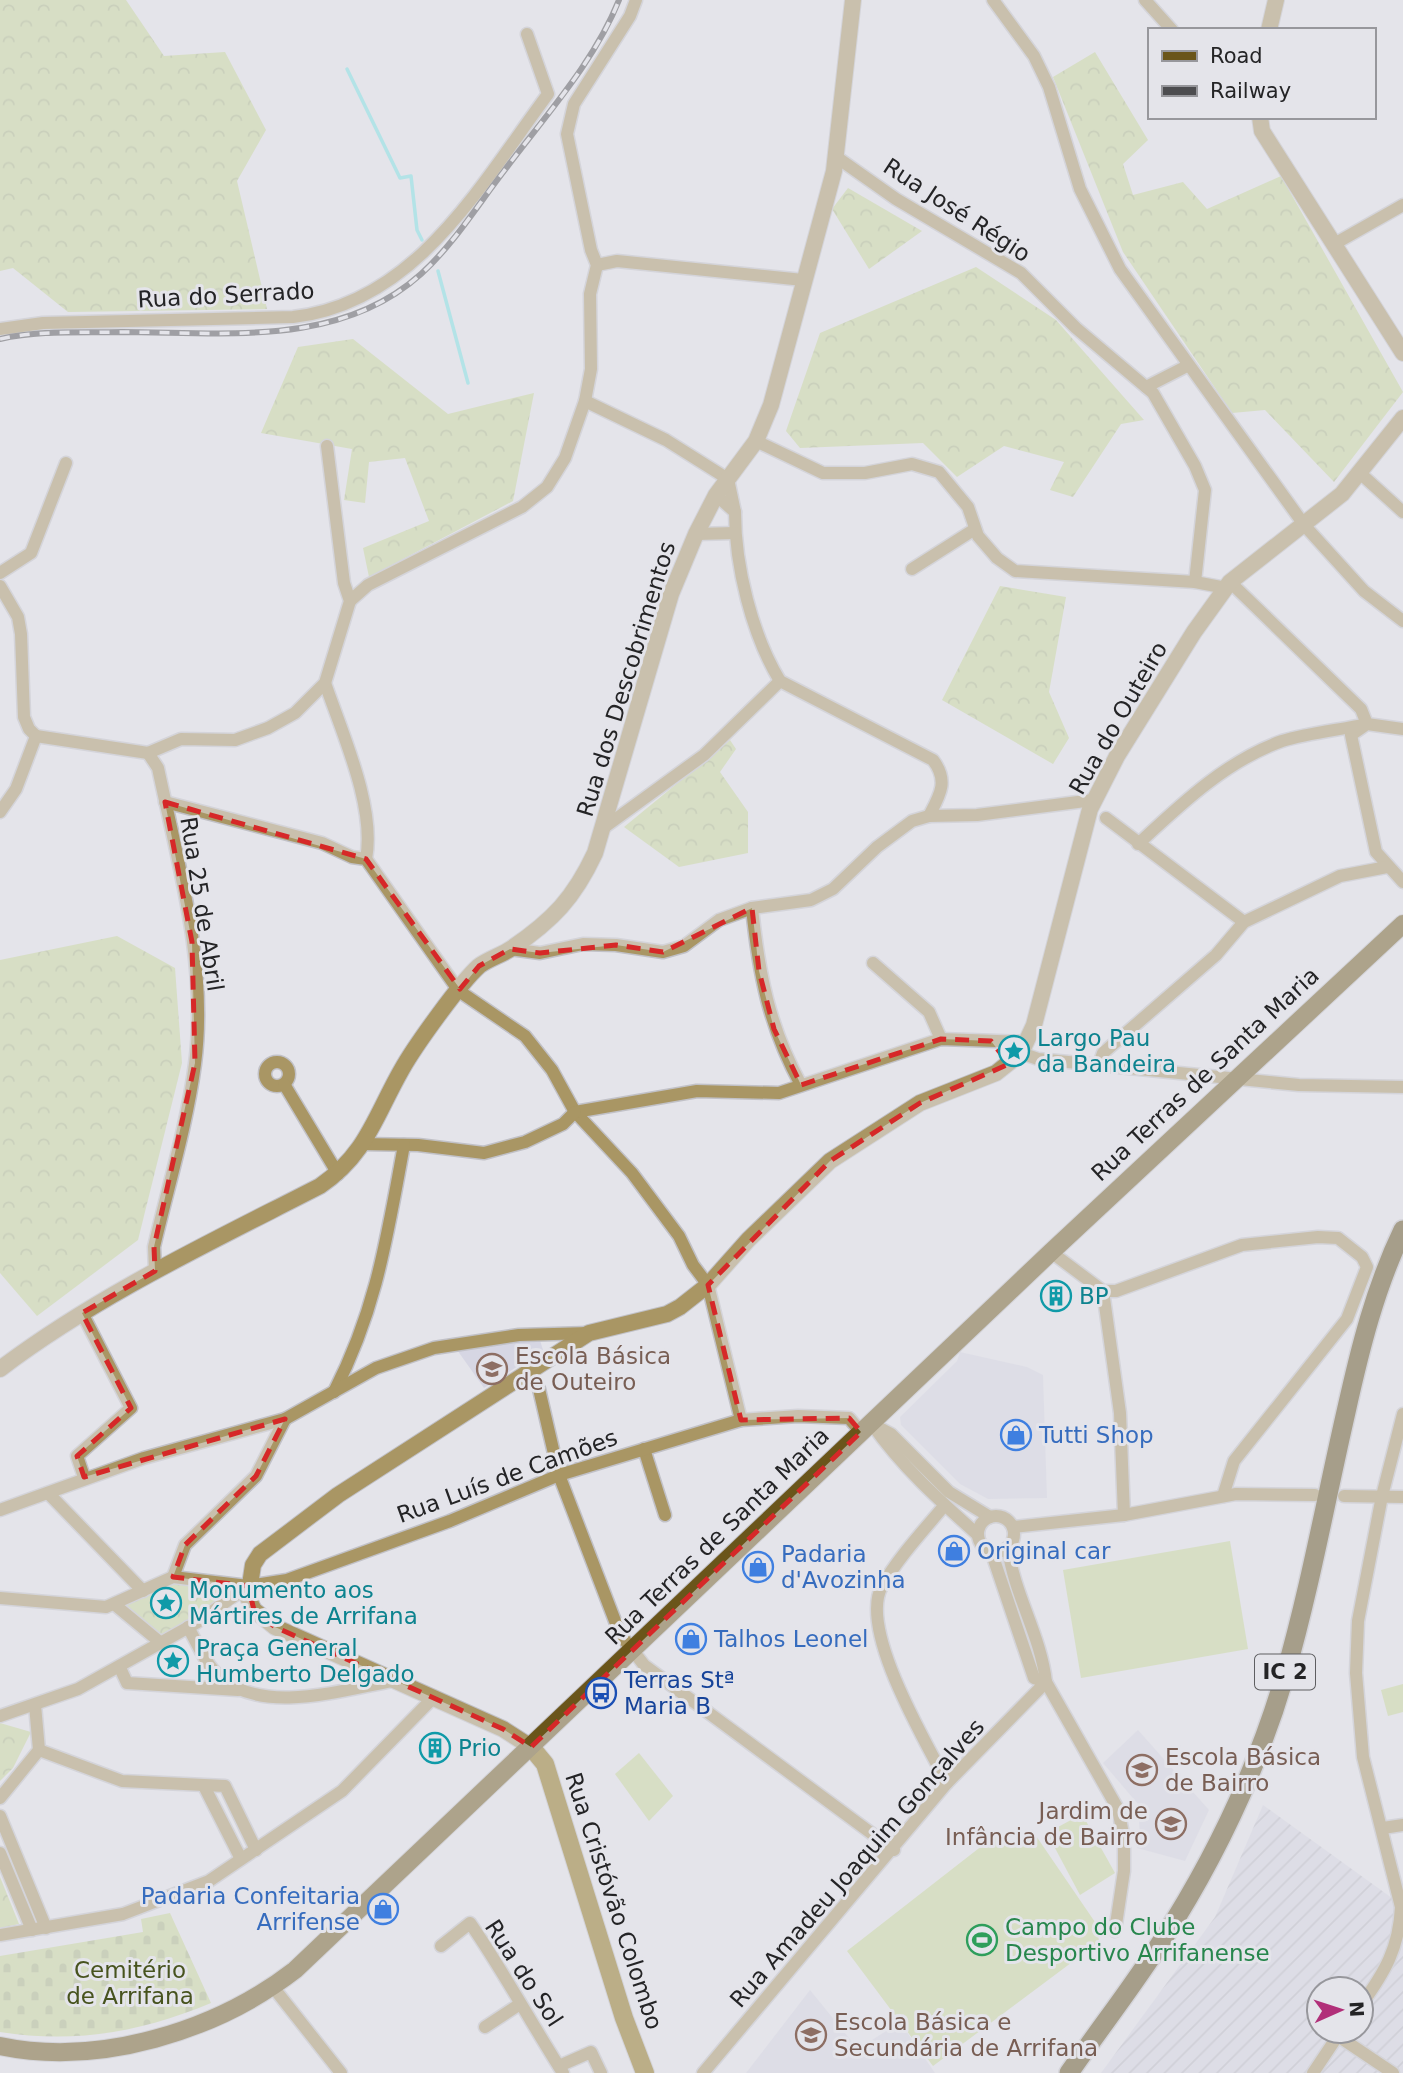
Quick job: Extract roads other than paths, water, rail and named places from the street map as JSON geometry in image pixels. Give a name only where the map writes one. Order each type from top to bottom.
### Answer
[{"type":"highway","name":"IC 2","points":[[1069,2073],[1163,1939],[1193,1889],[1252,1769],[1284,1676],[1309,1582],[1361,1346],[1379,1284],[1403,1230]]},
{"type":"highway","name":"IC 2","points":[[1078,2073],[1200,1892],[1259,1770],[1291,1678],[1317,1582],[1368,1348],[1403,1250]]},
{"type":"main road","name":"Rua Terras de Santa Maria","points":[[0,2046],[62,2050],[161,2037],[230,2012],[273,1987],[330,1939],[1051,1252],[1403,924]]},
{"type":"main road","name":"Rua Cristóvão Colombo","points":[[531,1747],[545,1764],[624,2018],[645,2073]]},
{"type":"street","points":[[0,586],[18,617],[24,717],[29,729],[36,736],[148,753],[181,739],[235,740],[268,728],[295,713],[325,683],[350,601],[368,584],[522,507],[547,487],[565,458],[585,401],[591,369],[590,294],[597,265],[591,250],[567,134],[569,117],[574,104],[630,16],[636,0]]},
{"type":"street","name":"Rua dos Descobrimentos","points":[[338,1174],[362,1144],[403,1067],[479,966],[510,949],[551,919],[579,887],[595,853],[671,594],[716,495],[756,440],[771,405],[803,279],[831,186],[853,0]]},
{"type":"street","points":[[993,0],[1034,55],[1049,87],[1080,189],[1119,269],[1305,526],[1364,591],[1403,621]]},
{"type":"street","points":[[1145,0],[1170,28]]},
{"type":"street","points":[[1269,28],[1276,0]]},
{"type":"street","name":"Rua do Serrado","points":[[0,329],[43,323],[293,317],[327,312],[373,293],[413,263],[452,221],[548,94],[527,34]]},
{"type":"street","points":[[1261,124],[1403,353]]},
{"type":"street","name":"Rua José Régio","points":[[835,156],[896,199],[1021,273],[1076,328],[1153,393],[1195,466],[1205,490],[1195,582]]},
{"type":"street","points":[[1336,243],[1403,205]]},
{"type":"street","points":[[597,265],[617,261],[803,279]]},
{"type":"street","points":[[1146,387],[1187,366]]},
{"type":"street","points":[[585,401],[667,440],[728,479],[735,512],[736,552],[765,657],[780,681],[933,760],[942,772],[942,791],[929,816]]},
{"type":"street","name":"Rua do Outeiro","points":[[1019,1053],[1093,800],[1194,632],[1228,585],[1255,561],[1305,526],[1362,474],[1403,418]]},
{"type":"street","points":[[756,440],[823,473],[865,473],[912,464],[939,472],[968,508],[978,536],[997,558],[1016,570],[1228,585],[1361,709],[1367,724]]},
{"type":"street","points":[[327,446],[344,583],[350,601]]},
{"type":"street","points":[[0,573],[31,553],[66,463]]},
{"type":"street","points":[[1362,474],[1403,512]]},
{"type":"street","points":[[716,495],[735,512]]},
{"type":"street","points":[[912,569],[975,529]]},
{"type":"street","points":[[696,534],[735,533]]},
{"type":"street","points":[[602,829],[704,755],[780,681]]},
{"type":"street","points":[[325,683],[362,800],[370,841],[366,859]]},
{"type":"street","points":[[1367,724],[1351,735],[1376,852],[1403,882]]},
{"type":"street","points":[[1138,844],[1181,804],[1235,763],[1283,741],[1367,724],[1403,729]]},
{"type":"street","points":[[0,812],[16,789],[36,736]]},
{"type":"street","name":"Rua 25 de Abril","points":[[148,753],[159,768],[192,942],[197,988],[195,1063],[154,1247],[155,1271]]},
{"type":"street","points":[[510,949],[540,953],[583,944],[616,944],[663,952],[684,946],[719,920],[752,908],[811,900],[833,889],[877,847],[912,821],[929,816],[977,815],[1093,800]]},
{"type":"street","points":[[165,802],[322,843],[352,857],[366,859],[459,991],[525,1036],[552,1070],[575,1112],[632,1173],[679,1236],[693,1265],[708,1285],[741,1420]]},
{"type":"street","points":[[1106,818],[1244,922]]},
{"type":"street","points":[[1099,1064],[1103,1053],[1216,955],[1244,922],[1340,876],[1387,867]]},
{"type":"street","points":[[752,908],[759,971],[774,1029],[801,1085]]},
{"type":"street","points":[[873,963],[929,1012],[941,1039]]},
{"type":"street","points":[[362,1144],[484,1153],[525,1142],[563,1124],[575,1112],[674,1094],[779,1093],[941,1039],[991,1041],[1038,1059],[1204,1078],[1236,1078],[1300,1086],[1403,1087]]},
{"type":"street","points":[[991,1041],[1019,1053]]},
{"type":"street","points":[[0,1510],[84,1477],[285,1419],[376,1368],[434,1348],[531,1334],[589,1333],[667,1314],[708,1285],[748,1240],[830,1161],[920,1103],[996,1073],[1019,1053]]},
{"type":"street","points":[[1204,1078],[1221,1093]]},
{"type":"street","points":[[0,1369],[44,1336],[82,1313],[338,1174],[284,1084]]},
{"type":"street","points":[[333,1393],[356,1348],[379,1280],[404,1145]]},
{"type":"street","points":[[1051,1252],[1103,1291],[1116,1291],[1242,1245],[1266,1241],[1338,1238],[1362,1257],[1367,1267],[1347,1320],[1234,1461],[1223,1496]]},
{"type":"street","points":[[1103,1291],[1119,1413],[1124,1515]]},
{"type":"street","points":[[82,1313],[131,1408],[77,1456],[84,1477]]},
{"type":"street","points":[[531,1747],[503,1728],[432,1699],[275,1627],[254,1610],[248,1598],[248,1586],[253,1565],[269,1545],[338,1495],[589,1333]]},
{"type":"street","points":[[529,1370],[539,1390],[559,1475],[620,1634],[631,1652],[644,1665],[894,1850]]},
{"type":"street","points":[[1375,1986],[1385,1972],[1399,1932],[1402,1906],[1363,1757],[1356,1673],[1358,1621],[1382,1496],[1403,1414]]},
{"type":"street","name":"Rua Luís de Camões","points":[[248,1586],[287,1580],[330,1566],[450,1521],[559,1475],[741,1420],[798,1416],[849,1418],[867,1428]]},
{"type":"street","points":[[173,1577],[185,1545],[256,1476],[285,1419]]},
{"type":"street","points":[[867,1428],[887,1445],[944,1506],[978,1535],[982,1545],[991,1551],[1034,1678],[1046,1682]]},
{"type":"street","points":[[867,1428],[891,1434],[949,1492],[990,1517],[1006,1519],[1013,1527],[1014,1539],[1007,1548],[991,1551]]},
{"type":"street","points":[[644,1449],[665,1516]]},
{"type":"street","points":[[48,1493],[143,1591]]},
{"type":"street","points":[[1013,1527],[1124,1515],[1223,1496],[1315,1495]]},
{"type":"street","points":[[1344,1496],[1403,1497]]},
{"type":"street","points":[[944,1506],[881,1588],[877,1623],[886,1660],[947,1783]]},
{"type":"street","points":[[978,1535],[981,1524],[990,1517]]},
{"type":"street","points":[[1007,1548],[1011,1571],[1044,1664],[1046,1682],[1118,1809],[1124,1839],[1124,1871],[1115,1931]]},
{"type":"street","points":[[0,1598],[106,1608],[173,1577],[248,1586]]},
{"type":"street","points":[[0,1716],[78,1689],[188,1627],[248,1586]]},
{"type":"street","points":[[114,1604],[161,1643]]},
{"type":"street","points":[[188,1627],[220,1677],[258,1697],[313,1696],[392,1681]]},
{"type":"street","points":[[121,1670],[127,1683],[242,1690]]},
{"type":"street","name":"Rua Amadeu Joaquim Gonçalves","points":[[703,2073],[894,1850],[947,1783],[1046,1682]]},
{"type":"street","points":[[0,1936],[123,1914],[209,1881],[342,1791],[432,1699]]},
{"type":"street","points":[[0,1798],[39,1750],[35,1705]]},
{"type":"street","points":[[39,1750],[122,1781],[225,1786],[256,1850]]},
{"type":"street","points":[[204,1786],[241,1859]]},
{"type":"street","points":[[0,1816],[46,1928]]},
{"type":"street","points":[[1383,1828],[1403,1825]]},
{"type":"street","points":[[14,1850],[1,1855],[32,1930]]},
{"type":"street","name":"Rua do Sol","points":[[441,1946],[470,1923],[513,1985],[520,2004],[561,2070]]},
{"type":"street","points":[[273,1987],[341,2073]]},
{"type":"street","points":[[485,2027],[520,2004]]},
{"type":"street","points":[[1313,2073],[1332,2045]]},
{"type":"street","points":[[1355,2045],[1392,2073]]},
{"type":"street","points":[[561,2070],[591,2052],[601,2073]]},
{"type":"waterway","points":[[347,69],[400,178],[411,176],[417,230],[422,240]]},
{"type":"waterway","points":[[438,271],[468,383]]},
{"type":"railway","points":[[0,339],[61,333],[279,331],[317,325],[354,314],[389,298],[421,274],[444,251],[582,68],[609,23],[619,0]]},
{"type":"place","name":"Largo Pau da Bandeira","points":[[1014,1051]]},
{"type":"place","name":"BP","points":[[1056,1296]]},
{"type":"place","name":"Escola Básica de Outeiro","points":[[492,1369]]},
{"type":"place","name":"Tutti Shop","points":[[1016,1435]]},
{"type":"place","name":"Original car","points":[[954,1551]]},
{"type":"place","name":"Padaria d'Avozinha","points":[[758,1567]]},
{"type":"place","name":"Monumento aos Mártires de Arrifana","points":[[166,1603]]},
{"type":"place","name":"Talhos Leonel","points":[[691,1639]]},
{"type":"place","name":"Praça General Humberto Delgado","points":[[173,1661]]},
{"type":"place","name":"Terras Stª Maria B","points":[[601,1693]]},
{"type":"place","name":"Prio","points":[[435,1748]]},
{"type":"place","name":"Escola Básica de Bairro","points":[[1142,1770]]},
{"type":"place","name":"Jardim de Infância de Bairro","points":[[1171,1824]]},
{"type":"place","name":"Padaria Confeitaria Arrifense","points":[[383,1909]]},
{"type":"place","name":"Campo do Clube Desportivo Arrifanense","points":[[982,1940]]},
{"type":"place","name":"Escola Básica e Secundária de Arrifana","points":[[811,2035]]},
{"type":"park label","name":"Cemitério de Arrifana","points":[[130,1983]]}]
